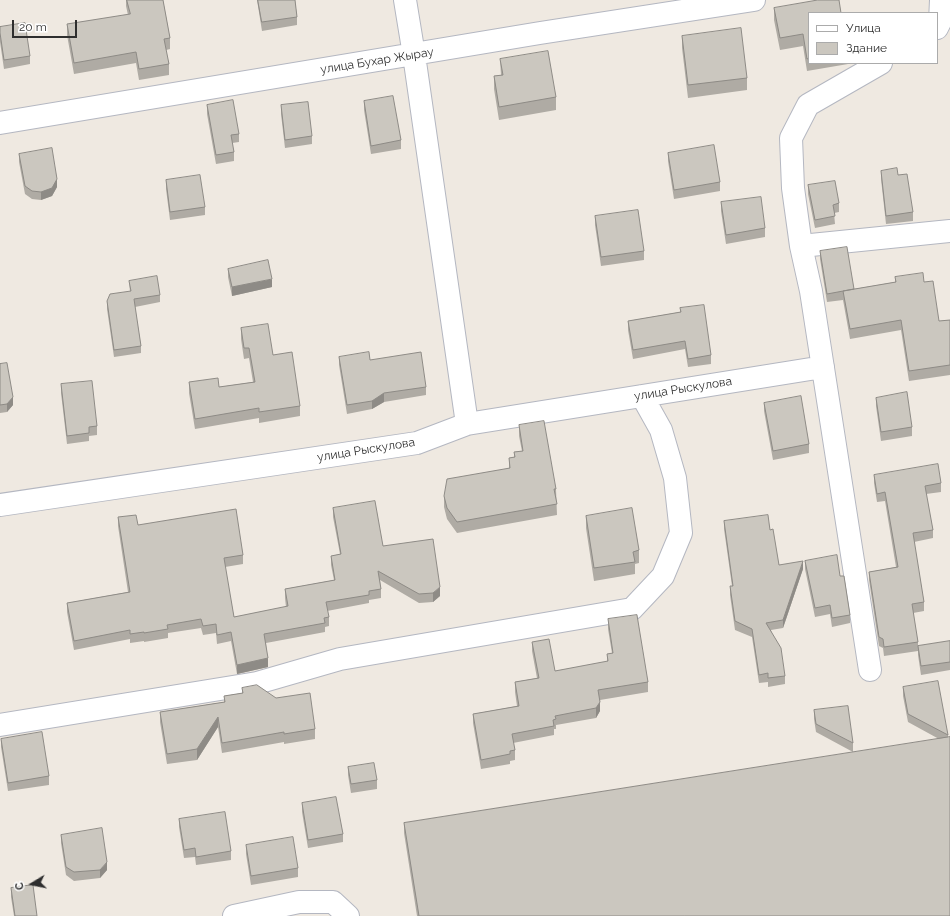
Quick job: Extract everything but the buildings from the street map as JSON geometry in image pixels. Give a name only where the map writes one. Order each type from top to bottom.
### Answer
[{"type":"street","points":[[405,0],[467,424]]},
{"type":"street","name":"улица Бухар Жырау","points":[[0,123],[540,33],[754,0]]},
{"type":"street","points":[[938,26],[940,22],[941,0]]},
{"type":"street","points":[[870,670],[811,291],[801,246],[793,188],[791,138],[808,105],[879,64]]},
{"type":"street","points":[[801,246],[950,231]]},
{"type":"street","name":"улица Рыскулова","points":[[0,505],[418,443],[467,424],[823,367]]},
{"type":"street","points":[[0,725],[257,683],[340,659],[632,609],[664,576],[681,533],[675,478],[661,430],[642,396]]},
{"type":"street","points":[[234,916],[299,902],[332,902],[348,916]]}]
